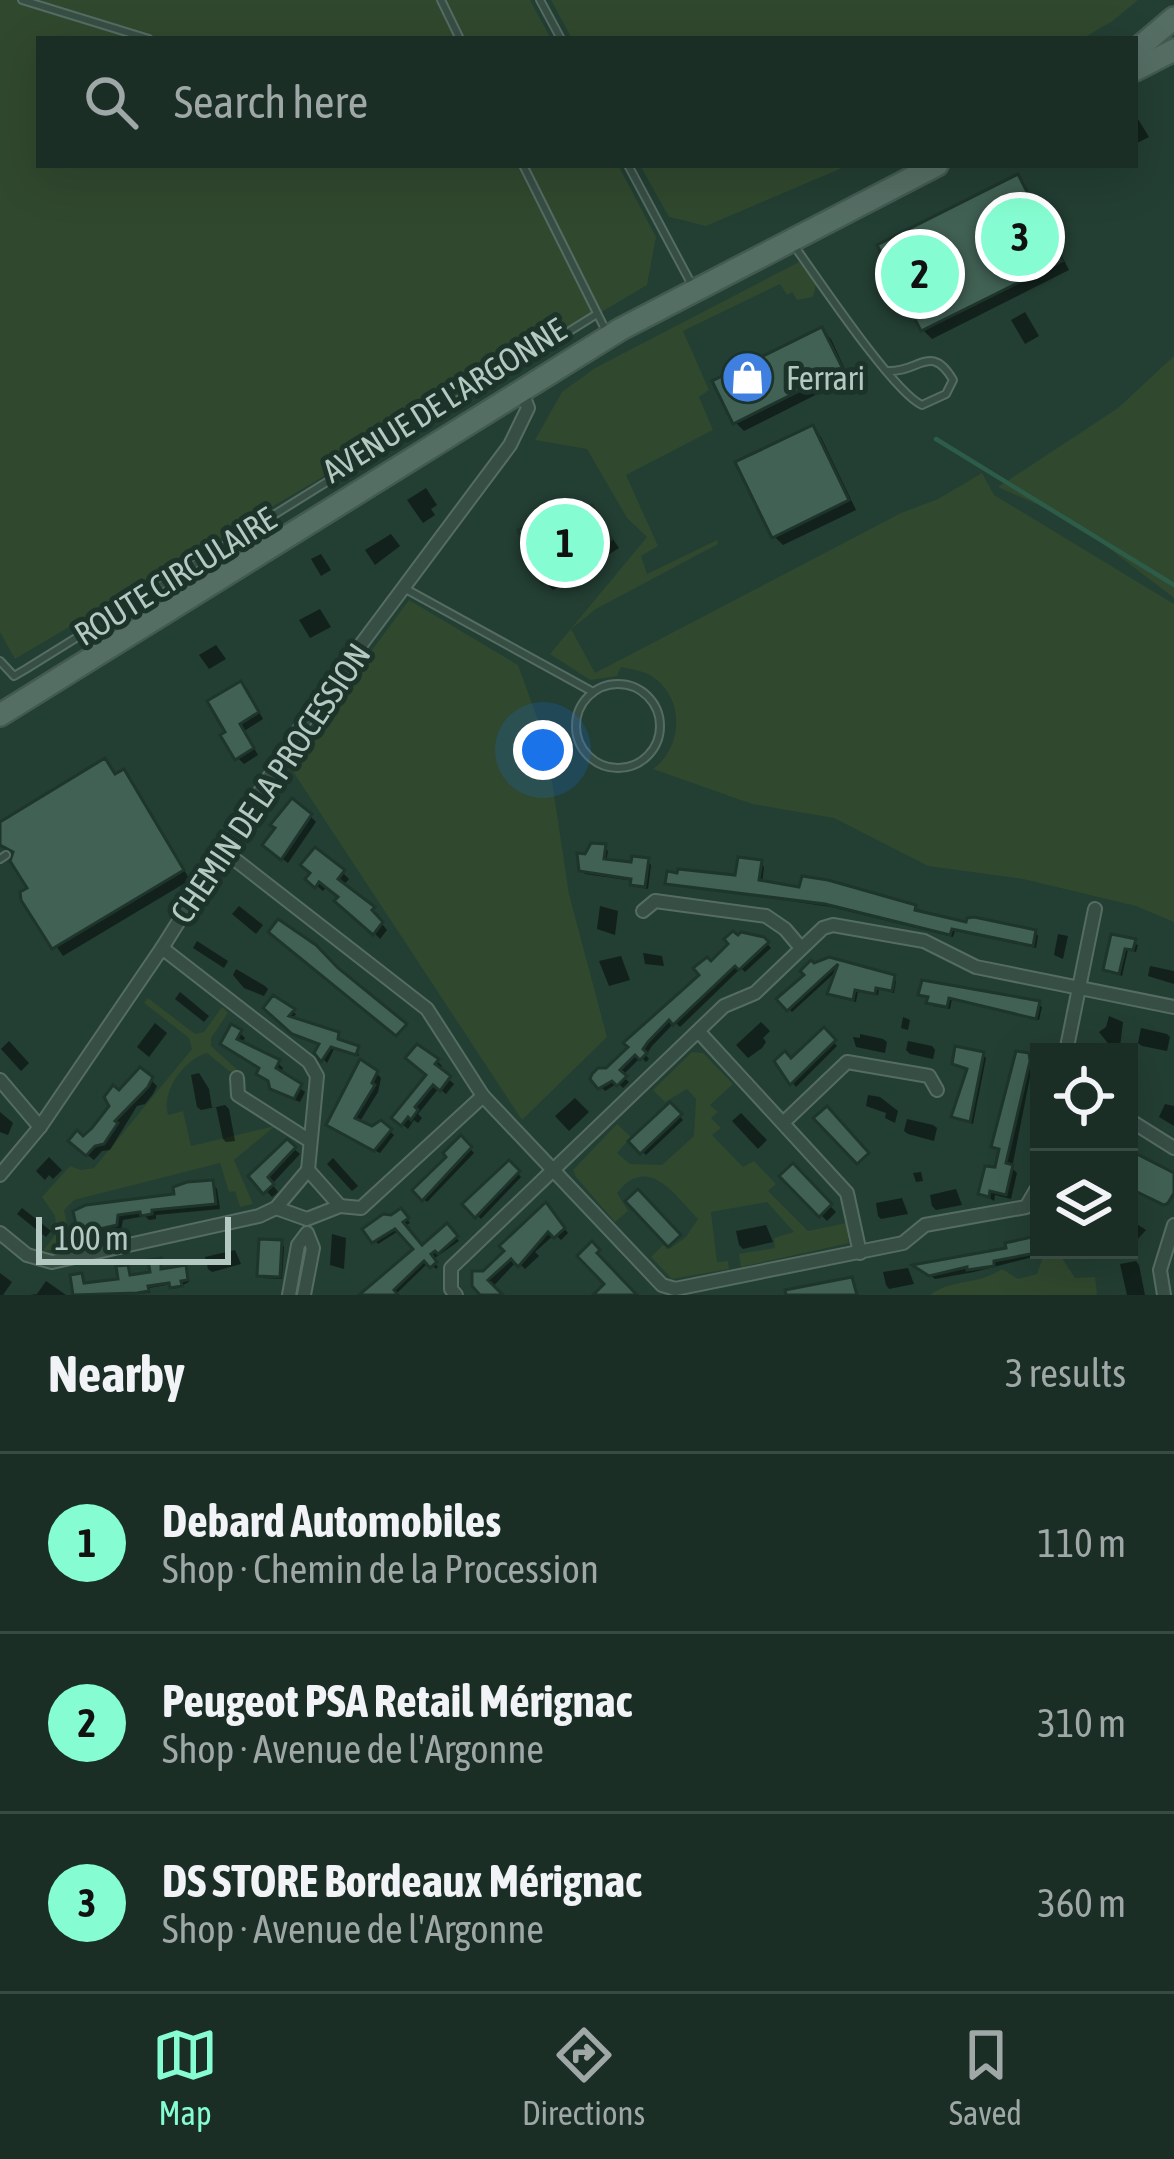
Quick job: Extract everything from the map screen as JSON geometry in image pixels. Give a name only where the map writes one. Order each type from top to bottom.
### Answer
[{"type":"main road","points":[[1138,48],[1174,18]]},
{"type":"main road","points":[[1138,59],[1174,40]]},
{"type":"main road","points":[[1138,68],[1174,50]]},
{"type":"main road","name":"AVENUE DE L'ARGONNE","points":[[2,710],[609,336],[932,168]]},
{"type":"street","name":"CHEMIN DE LA PROCESSION","points":[[0,1175],[40,1127],[162,948],[307,718],[510,445],[528,408],[521,389]]},
{"type":"street","points":[[224,851],[427,1009],[483,1096],[662,1285],[675,1289],[860,1253],[903,1243],[925,1225],[1026,1207],[1030,1200]]},
{"type":"street","points":[[643,911],[655,902],[766,916],[801,948]]},
{"type":"street","points":[[1068,1043],[1095,909]]},
{"type":"street","points":[[456,1295],[451,1289],[451,1268],[724,1006],[755,993],[823,928],[833,925],[924,941],[976,967],[1174,1007]]},
{"type":"street","points":[[0,1234],[27,1255],[52,1262],[259,1216],[276,1208],[308,1171],[317,1076],[309,1062],[162,948]]},
{"type":"street","points":[[699,1032],[847,1193],[860,1253]]},
{"type":"street","points":[[784,1122],[847,1062],[929,1076],[937,1090]]},
{"type":"street","points":[[237,1078],[238,1095],[310,1141]]},
{"type":"street","points":[[0,1080],[40,1127]]},
{"type":"street","points":[[290,1295],[298,1245],[307,1226],[340,1206],[362,1208],[483,1096]]},
{"type":"street","points":[[1138,1125],[1174,1148]]},
{"type":"street","points":[[308,1171],[340,1206]]},
{"type":"street","points":[[276,1208],[307,1226],[313,1248],[304,1295]]},
{"type":"street","points":[[1164,1295],[1160,1270],[1174,1225]]},
{"type":"lane","points":[[22,0],[139,36]]},
{"type":"lane","points":[[441,0],[459,36]]},
{"type":"lane","points":[[540,0],[559,36]]},
{"type":"lane","points":[[524,168],[609,336]]},
{"type":"lane","points":[[630,168],[694,288]]},
{"type":"lane","points":[[791,239],[887,371],[908,399],[922,405],[946,394],[953,380],[941,362],[932,360],[903,372],[887,371]]},
{"type":"lane","name":"ROUTE CIRCULAIRE","points":[[0,662],[14,676],[597,314]]},
{"type":"lane","points":[[404,588],[593,692],[619,684],[632,686],[653,702],[661,728],[652,752],[642,761],[614,768],[588,756],[576,730],[577,716],[593,692]]},
{"type":"green space","points":[[0,0],[530,0],[549,36],[36,36],[36,168],[620,168],[656,237],[647,285],[15,659],[0,632]]},
{"type":"green space","points":[[551,0],[1138,0],[1087,36],[570,36]]},
{"type":"green space","points":[[642,168],[842,168],[706,226],[669,217]]},
{"type":"green space","points":[[799,262],[816,284],[813,297],[797,300],[780,284],[683,331],[709,390],[699,397],[713,430],[626,475],[658,546],[641,556],[647,574],[717,540],[718,544],[596,609],[571,629],[595,673],[982,473],[994,495],[1174,604],[1174,922],[1136,906],[1023,879],[928,866],[834,818],[752,804],[653,769],[675,735],[675,709],[662,684],[621,667],[617,676],[590,680],[550,654],[647,537],[627,518],[587,449],[535,440],[562,392],[595,368]]},
{"type":"green space","points":[[1174,356],[1174,598],[1072,520],[998,487],[1118,408]]},
{"type":"green space","points":[[409,600],[518,665],[546,742],[569,894],[607,1037],[522,1120],[290,767]]},
{"type":"green space","points":[[148,998],[195,1034],[204,1032],[222,1007],[228,1013],[211,1038],[211,1046],[243,1075],[229,1071],[207,1053],[198,1056],[176,1078],[168,1096],[168,1115],[183,1111],[191,1146],[275,1126],[234,1160],[253,1204],[240,1207],[235,1191],[229,1192],[220,1163],[74,1200],[64,1210],[70,1239],[81,1246],[43,1251],[57,1232],[55,1216],[42,1197],[70,1166],[94,1168],[192,1049],[189,1038],[144,1003]]},
{"type":"green space","points":[[692,1052],[703,1053],[733,1084],[710,1105],[718,1112],[711,1118],[721,1128],[712,1135],[743,1167],[754,1161],[776,1184],[768,1191],[808,1231],[846,1223],[849,1243],[741,1267],[739,1254],[775,1248],[774,1238],[794,1232],[767,1202],[711,1212],[717,1262],[728,1261],[729,1269],[672,1279],[651,1257],[663,1245],[669,1249],[686,1237],[698,1219],[680,1199],[660,1182],[640,1177],[617,1193],[628,1211],[615,1222],[576,1177],[573,1170],[617,1124],[631,1137],[617,1153],[630,1164],[662,1165],[694,1136],[696,1099],[687,1089],[665,1102],[653,1090]]},
{"type":"green space","points":[[1042,1259],[1063,1259],[1075,1278],[1095,1277],[1097,1295],[930,1295],[1002,1269],[1018,1279],[1037,1274]]},
{"type":"building","points":[[1018,174],[1062,261],[921,331],[877,245]]},
{"type":"building","name":"Ferrari","points":[[822,327],[843,369],[733,424],[712,381]]},
{"type":"building","points":[[813,425],[849,500],[772,538],[735,462]]},
{"type":"building","points":[[581,502],[586,509],[592,505],[612,539],[542,583],[521,549],[526,547],[518,530]]},
{"type":"building","points":[[241,681],[259,712],[240,724],[254,748],[235,760],[207,701]]},
{"type":"building","points":[[105,758],[115,774],[124,769],[184,870],[52,949],[21,900],[20,892],[27,888],[10,861],[13,852],[0,845],[0,822]]},
{"type":"building","points":[[292,798],[312,814],[281,860],[262,845],[275,828],[270,825]]},
{"type":"building","points":[[591,843],[606,844],[604,859],[649,858],[645,887],[630,885],[631,879],[579,871],[577,853],[585,854]]},
{"type":"building","points":[[315,847],[345,870],[338,879],[375,907],[372,910],[383,922],[373,935],[334,901],[338,897],[319,882],[315,888],[305,879],[310,873],[300,865]]},
{"type":"building","points":[[738,857],[762,860],[759,880],[799,887],[802,876],[828,880],[916,905],[915,910],[1036,930],[1033,946],[952,929],[950,935],[825,904],[665,884],[667,871],[677,873],[678,869],[735,875]]},
{"type":"building","points":[[278,919],[316,945],[407,1024],[396,1036],[268,932]]},
{"type":"building","points":[[733,931],[769,942],[739,970],[735,966],[673,1025],[669,1020],[643,1049],[647,1053],[640,1060],[635,1055],[620,1070],[627,1076],[617,1086],[612,1081],[598,1089],[590,1079],[592,1074],[606,1068],[628,1047],[623,1043],[699,975],[693,968],[707,957],[711,961],[728,944],[724,939]]},
{"type":"building","points":[[1111,934],[1136,939],[1133,950],[1125,949],[1119,974],[1103,970]]},
{"type":"building","points":[[829,957],[895,975],[892,991],[855,990],[853,1000],[827,994],[838,964],[787,1011],[776,999],[804,975],[800,971],[811,960]]},
{"type":"building","points":[[922,980],[1040,1001],[1036,1019],[949,998],[947,1007],[926,1003],[928,997],[918,995]]},
{"type":"building","points":[[273,995],[295,1009],[289,1016],[339,1032],[338,1039],[359,1046],[356,1055],[331,1047],[321,1062],[314,1053],[319,1044],[292,1034],[263,1008]]},
{"type":"building","points":[[231,1024],[242,1030],[237,1039],[280,1060],[276,1068],[302,1084],[294,1099],[270,1089],[268,1081],[256,1074],[259,1068],[220,1044]]},
{"type":"building","points":[[824,1027],[836,1040],[790,1085],[774,1061],[785,1051],[791,1058]]},
{"type":"building","points":[[417,1044],[439,1059],[435,1064],[451,1076],[440,1091],[433,1085],[411,1120],[408,1117],[401,1126],[391,1118],[426,1075],[405,1058]]},
{"type":"building","points":[[955,1046],[984,1052],[970,1122],[951,1117],[967,1069],[952,1064]]},
{"type":"building","points":[[1016,1051],[1029,1053],[1006,1163],[1013,1165],[1006,1195],[978,1194],[985,1166],[995,1167],[999,1149],[991,1147]]},
{"type":"building","points":[[360,1059],[378,1071],[355,1118],[372,1126],[381,1120],[392,1129],[374,1151],[326,1125]]},
{"type":"building","points":[[140,1067],[153,1077],[148,1087],[115,1121],[104,1144],[86,1156],[68,1141],[77,1130],[83,1136],[92,1128],[109,1106],[104,1097],[113,1085],[119,1090]]},
{"type":"building","points":[[670,1102],[682,1114],[640,1154],[628,1141]]},
{"type":"building","points":[[827,1106],[869,1153],[857,1164],[813,1118]]},
{"type":"building","points":[[461,1135],[472,1147],[422,1201],[412,1190]]},
{"type":"building","points":[[287,1139],[296,1147],[268,1177],[274,1184],[263,1194],[248,1176]]},
{"type":"building","points":[[1138,1155],[1174,1173],[1174,1193],[1164,1205],[1138,1192]]},
{"type":"building","points":[[509,1160],[520,1171],[475,1218],[462,1204]]},
{"type":"building","points":[[793,1163],[832,1204],[819,1217],[779,1176]]},
{"type":"building","points":[[213,1180],[216,1204],[118,1215],[117,1225],[78,1234],[73,1211],[86,1205],[174,1194],[173,1187]]},
{"type":"building","points":[[638,1189],[681,1235],[668,1247],[625,1201]]},
{"type":"building","points":[[546,1202],[565,1228],[554,1238],[548,1232],[518,1267],[511,1259],[488,1280],[503,1295],[480,1295],[472,1286],[472,1271],[483,1271],[504,1251],[499,1246]]},
{"type":"building","points":[[401,1208],[409,1218],[403,1222],[422,1245],[447,1223],[458,1236],[438,1254],[431,1254],[437,1262],[430,1268],[424,1261],[394,1290],[398,1295],[359,1295],[413,1249],[395,1229],[372,1243],[362,1229]]},
{"type":"building","points":[[1030,1237],[1030,1254],[994,1261],[994,1266],[929,1276],[912,1265],[1006,1248],[1005,1243]]},
{"type":"building","points":[[259,1239],[282,1240],[280,1277],[257,1276]]},
{"type":"building","points":[[592,1241],[600,1250],[597,1253],[637,1295],[593,1295],[604,1284],[577,1256]]},
{"type":"building","points":[[161,1258],[161,1269],[186,1265],[188,1280],[181,1281],[182,1286],[170,1288],[169,1283],[137,1293],[73,1295],[70,1275],[82,1273],[84,1283],[118,1279],[116,1266],[128,1265],[130,1275],[150,1272],[148,1260]]},
{"type":"building","points":[[852,1277],[857,1295],[786,1295],[785,1290]]},
{"type":"waterway","points":[[936,439],[1174,585]]},
{"type":"place","name":"DS STORE Bordeaux Mérignac","points":[[1020,237]]},
{"type":"place","name":"Peugeot PSA Retail Mérignac","points":[[920,274]]},
{"type":"place","name":"Ferrari","points":[[747,378]]},
{"type":"place","name":"Debard Automobiles","points":[[565,543]]}]
